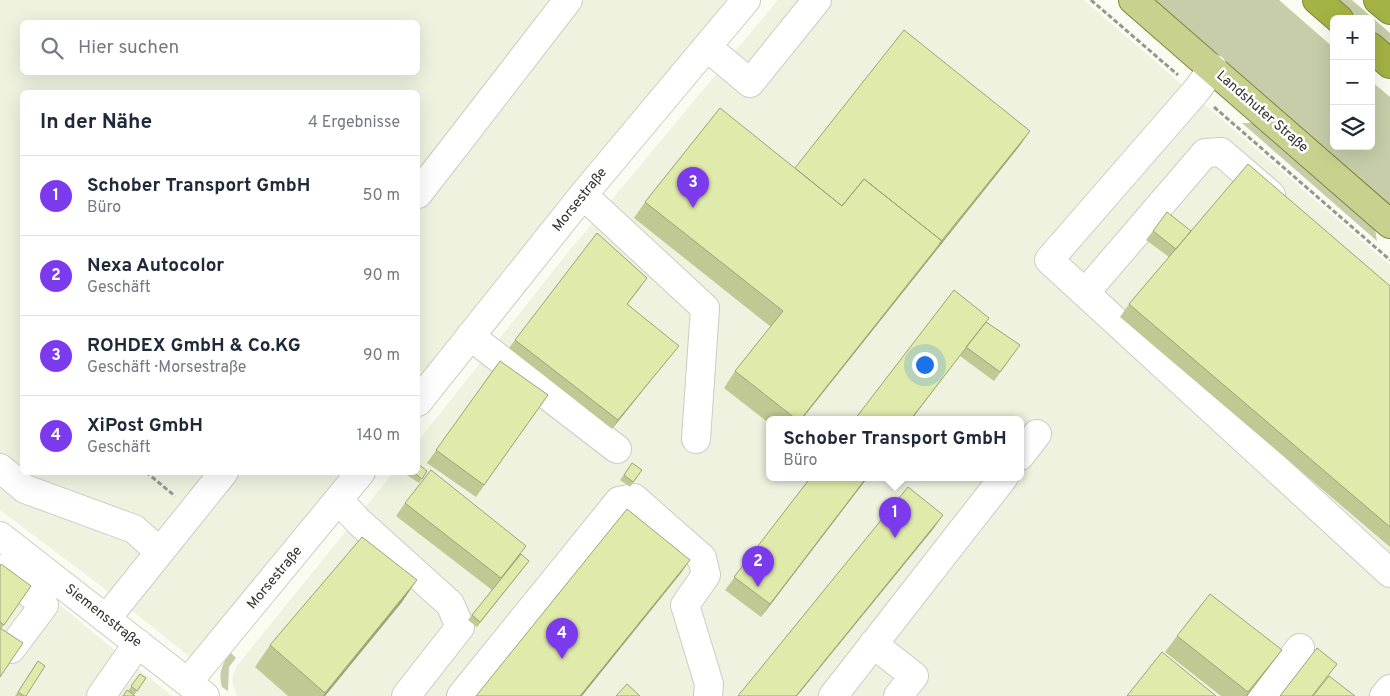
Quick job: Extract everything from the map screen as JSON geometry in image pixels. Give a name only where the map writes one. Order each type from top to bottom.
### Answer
[{"type":"highway","points":[[1317,0],[1334,15]]},
{"type":"highway","points":[[1378,0],[1390,10]]},
{"type":"highway","points":[[1375,51],[1390,64]]},
{"type":"main road","name":"Landshuter Straße","points":[[1133,0],[1390,224]]},
{"type":"street","points":[[420,191],[568,0]]},
{"type":"street","points":[[707,47],[750,83],[817,0]]},
{"type":"street","name":"Morsestraße","points":[[420,399],[583,195],[743,1]]},
{"type":"street","points":[[1213,68],[1196,91],[1049,260],[1390,573]]},
{"type":"street","points":[[1085,293],[1204,153],[1220,152],[1289,211]]},
{"type":"street","points":[[583,195],[705,308],[696,439]]},
{"type":"street","points":[[470,336],[618,449]]},
{"type":"street","points":[[1024,451],[1037,434]]},
{"type":"street","points":[[0,468],[25,489],[134,529],[160,552]]},
{"type":"street","points":[[106,619],[222,475]]},
{"type":"street","name":"Morsestraße","points":[[197,689],[359,475]]},
{"type":"street","points":[[833,696],[1001,481]]},
{"type":"street","points":[[462,696],[619,501],[634,498],[702,558],[706,575],[685,605],[709,684],[708,696]]},
{"type":"street","points":[[339,500],[358,520],[450,604],[460,627],[406,696]]},
{"type":"street","name":"Siemensstraße","points":[[0,536],[197,689]]},
{"type":"street","points":[[0,569],[44,605],[11,649]]},
{"type":"street","points":[[101,696],[138,643]]},
{"type":"street","points":[[873,644],[914,676],[898,696]]},
{"type":"street","points":[[1262,696],[1300,648]]},
{"type":"street","points":[[1384,696],[1390,689]]},
{"type":"path","points":[[1091,0],[1390,260]]},
{"type":"path","points":[[150,475],[194,510]]},
{"type":"shaded area","points":[[0,0],[726,0],[420,380],[420,90],[20,90],[20,475],[343,475],[190,657],[100,585],[0,510]]},
{"type":"shaded area","points":[[778,0],[1084,0],[1390,265],[1390,696],[237,696],[232,680],[236,667],[391,475],[420,475],[420,438],[570,250]]},
{"type":"shaded area","points":[[0,554],[85,626],[172,696],[0,696]]},
{"type":"green space","points":[[1150,0],[1279,0],[1330,45],[1330,150],[1375,150],[1375,84],[1390,97],[1390,210]]},
{"type":"green space","points":[[1334,0],[1352,0],[1369,15],[1351,15]]},
{"type":"green space","points":[[1375,20],[1390,33],[1390,49],[1375,36]]},
{"type":"green space","points":[[1242,123],[1253,123],[1375,229],[1377,241]]},
{"type":"green space","points":[[231,653],[236,658],[229,667],[228,691],[222,687],[221,673],[223,664]]},
{"type":"building","points":[[904,30],[1030,131],[942,241],[864,179],[842,206],[795,168]]},
{"type":"building","points":[[720,108],[842,206],[864,179],[942,241],[803,416],[792,416],[735,371],[783,311],[645,202]]},
{"type":"building","points":[[1248,164],[1390,286],[1390,527],[1129,304]]},
{"type":"building","points":[[1167,212],[1191,231],[1176,249],[1153,231]]},
{"type":"building","points":[[597,233],[647,278],[627,304],[679,346],[618,420],[515,340]]},
{"type":"building","points":[[954,290],[989,318],[913,416],[857,416]]},
{"type":"building","points":[[986,322],[1020,345],[1000,372],[966,347]]},
{"type":"building","points":[[500,361],[548,395],[484,485],[436,450]]},
{"type":"building","points":[[632,463],[642,470],[633,482],[624,475]]},
{"type":"building","points":[[420,466],[427,471],[422,479],[417,475],[420,475]]},
{"type":"building","points":[[431,470],[526,546],[501,578],[405,503]]},
{"type":"building","points":[[808,481],[864,481],[770,604],[734,577]]},
{"type":"building","points":[[908,487],[943,515],[796,696],[738,696]]},
{"type":"building","points":[[627,509],[690,560],[580,696],[476,696]]},
{"type":"building","points":[[362,537],[417,580],[325,693],[270,645]]},
{"type":"building","points":[[521,554],[529,561],[480,622],[472,615]]},
{"type":"building","points":[[1,564],[31,586],[4,625],[0,622]]},
{"type":"building","points":[[1210,594],[1282,650],[1248,692],[1177,636]]},
{"type":"building","points":[[0,628],[23,643],[0,677]]},
{"type":"building","points":[[1317,648],[1337,664],[1312,696],[1280,696]]},
{"type":"building","points":[[1162,652],[1216,696],[1127,696]]},
{"type":"building","points":[[38,661],[45,666],[26,696],[24,696],[18,692]]},
{"type":"building","points":[[140,674],[146,678],[137,691],[131,686]]},
{"type":"building","points":[[1329,676],[1355,696],[1313,696]]},
{"type":"building","points":[[627,684],[640,696],[616,696]]},
{"type":"building","points":[[127,690],[135,696],[123,696]]},
{"type":"place","name":"ROHDEX GmbH & Co.KG","points":[[693,208]]},
{"type":"place","name":"Schober Transport GmbH","points":[[895,538]]},
{"type":"place","name":"Nexa Autocolor","points":[[758,587]]},
{"type":"place","name":"XiPost GmbH","points":[[562,659]]}]
